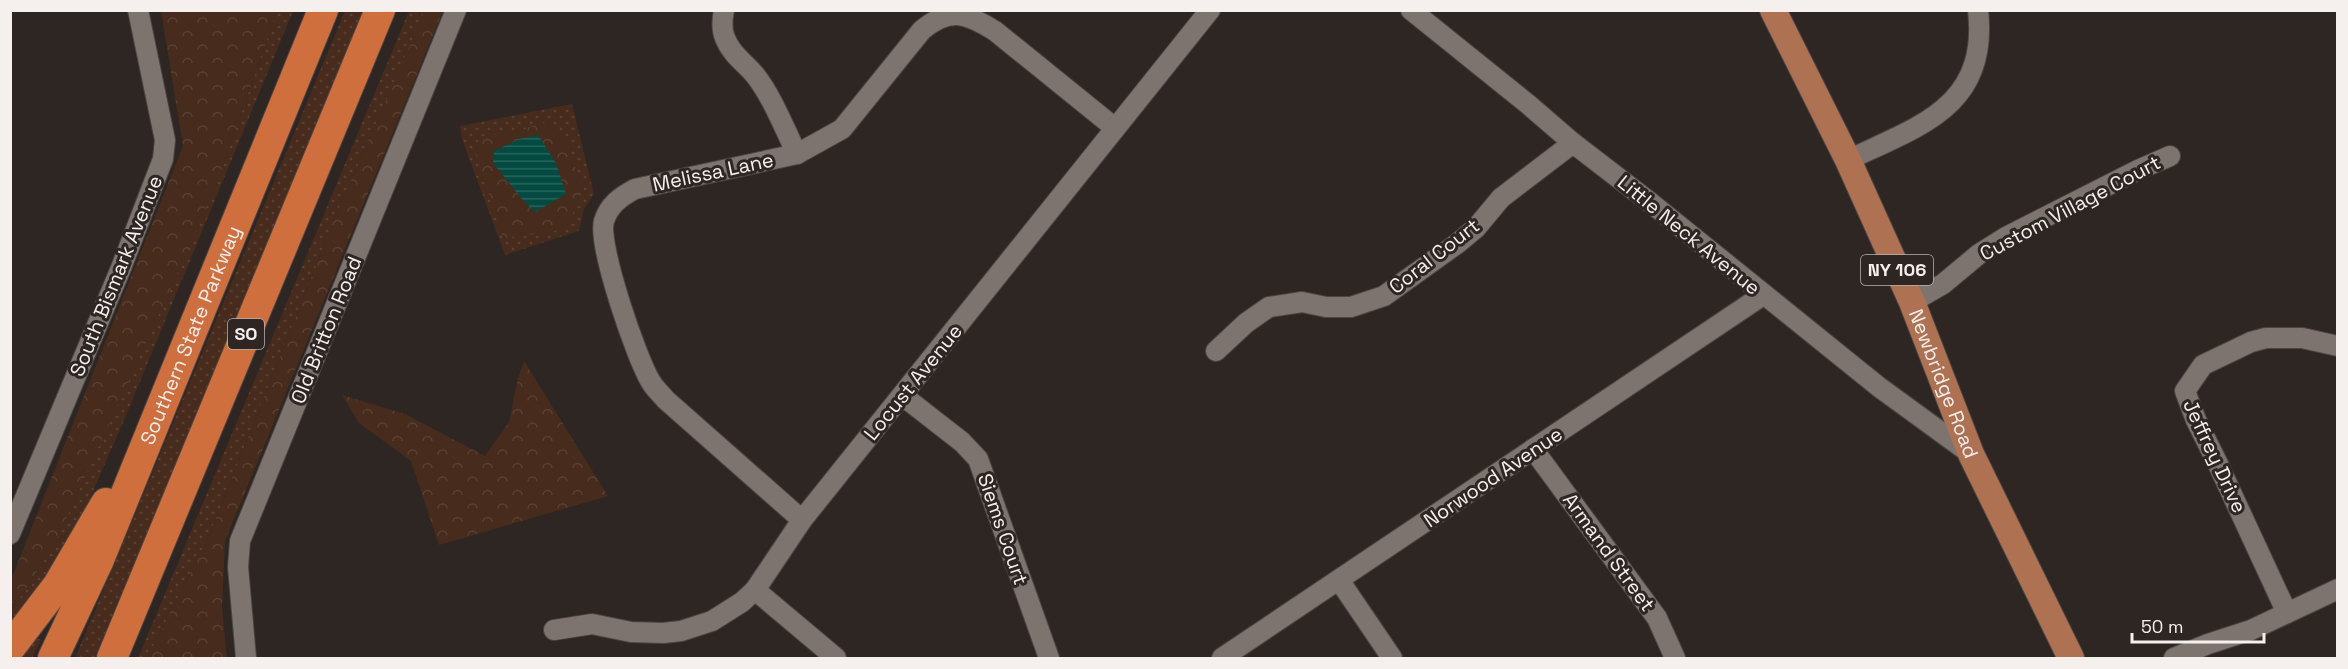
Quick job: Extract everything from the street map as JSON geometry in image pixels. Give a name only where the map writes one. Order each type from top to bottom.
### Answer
[{"type":"highway","name":"Southern State Parkway","points":[[53,658],[98,562],[323,10]]},
{"type":"highway","name":"SO","points":[[112,658],[380,10]]},
{"type":"highway","points":[[11,647],[58,585],[152,429]]},
{"type":"main road","name":"Newbridge Road","points":[[1773,10],[1848,160],[1912,302],[1971,454],[2071,658]]},
{"type":"street","name":"South Bismark Avenue","points":[[10,534],[121,268],[163,159],[165,140],[138,10]]},
{"type":"street","name":"Old Britton Road","points":[[246,658],[238,567],[240,541],[456,10]]},
{"type":"street","points":[[724,10],[722,23],[729,48],[755,75],[769,96],[797,154]]},
{"type":"street","name":"Locust Avenue","points":[[554,630],[584,624],[647,633],[681,631],[698,627],[726,614],[755,590],[802,520],[1210,10]]},
{"type":"street","name":"Little Neck Avenue","points":[[1411,10],[1573,143],[1879,387],[1971,454]]},
{"type":"street","points":[[1848,160],[1932,119],[1945,110],[1963,88],[1972,69],[1977,50],[1978,10]]},
{"type":"street","name":"Melissa Lane","points":[[802,520],[666,400],[651,382],[639,356],[606,255],[602,232],[603,222],[610,208],[621,196],[635,189],[797,154],[842,129],[922,30],[935,19],[950,14],[975,19],[995,31],[1115,128]]},
{"type":"street","name":"Coral Court","points":[[1216,351],[1246,323],[1269,307],[1302,302],[1326,307],[1351,308],[1384,296],[1458,243],[1476,228],[1501,198],[1573,143]]},
{"type":"street","name":"Custom Village Court","points":[[1912,302],[1943,284],[1979,254],[2006,237],[2170,156]]},
{"type":"street","name":"Norwood Avenue","points":[[1222,658],[1764,295]]},
{"type":"street","name":"Jeffrey Drive","points":[[2287,613],[2196,420],[2185,391],[2203,365],[2251,342],[2266,338],[2302,338],[2337,346]]},
{"type":"street","name":"Siems Court","points":[[903,396],[962,442],[978,459],[1049,658]]},
{"type":"street","name":"Armand Street","points":[[1533,449],[1658,618],[1675,658]]},
{"type":"street","points":[[1339,580],[1392,658]]},
{"type":"street","points":[[2174,658],[2251,630],[2337,589]]},
{"type":"street","points":[[755,590],[836,658]]},
{"type":"green space","points":[[425,10],[443,11],[225,541],[222,608],[227,658],[147,658],[208,538],[334,220]]},
{"type":"green space","points":[[161,11],[277,11],[216,185],[172,286],[54,545],[11,612],[11,580],[183,146]]},
{"type":"green space","points":[[277,11],[293,11],[122,425],[68,548],[11,636],[11,612],[54,545],[216,185]]},
{"type":"green space","points":[[345,11],[366,11],[97,658],[75,658]]},
{"type":"green space","points":[[409,11],[425,11],[334,220],[208,538],[147,658],[138,658]]},
{"type":"green space","points":[[572,104],[594,194],[584,209],[579,231],[505,255],[462,139],[460,126]]},
{"type":"green space","points":[[542,122],[565,137],[583,190],[574,209],[570,225],[552,232],[503,238],[473,145],[488,135],[518,132]]},
{"type":"green space","points":[[524,361],[608,496],[439,545],[411,461],[359,423],[342,395],[405,414],[485,456],[509,422]]},
{"type":"green space","points":[[34,637],[41,640],[32,658],[15,658]]},
{"type":"water","points":[[538,135],[556,163],[566,194],[535,212],[493,163],[494,151],[519,139]]}]
